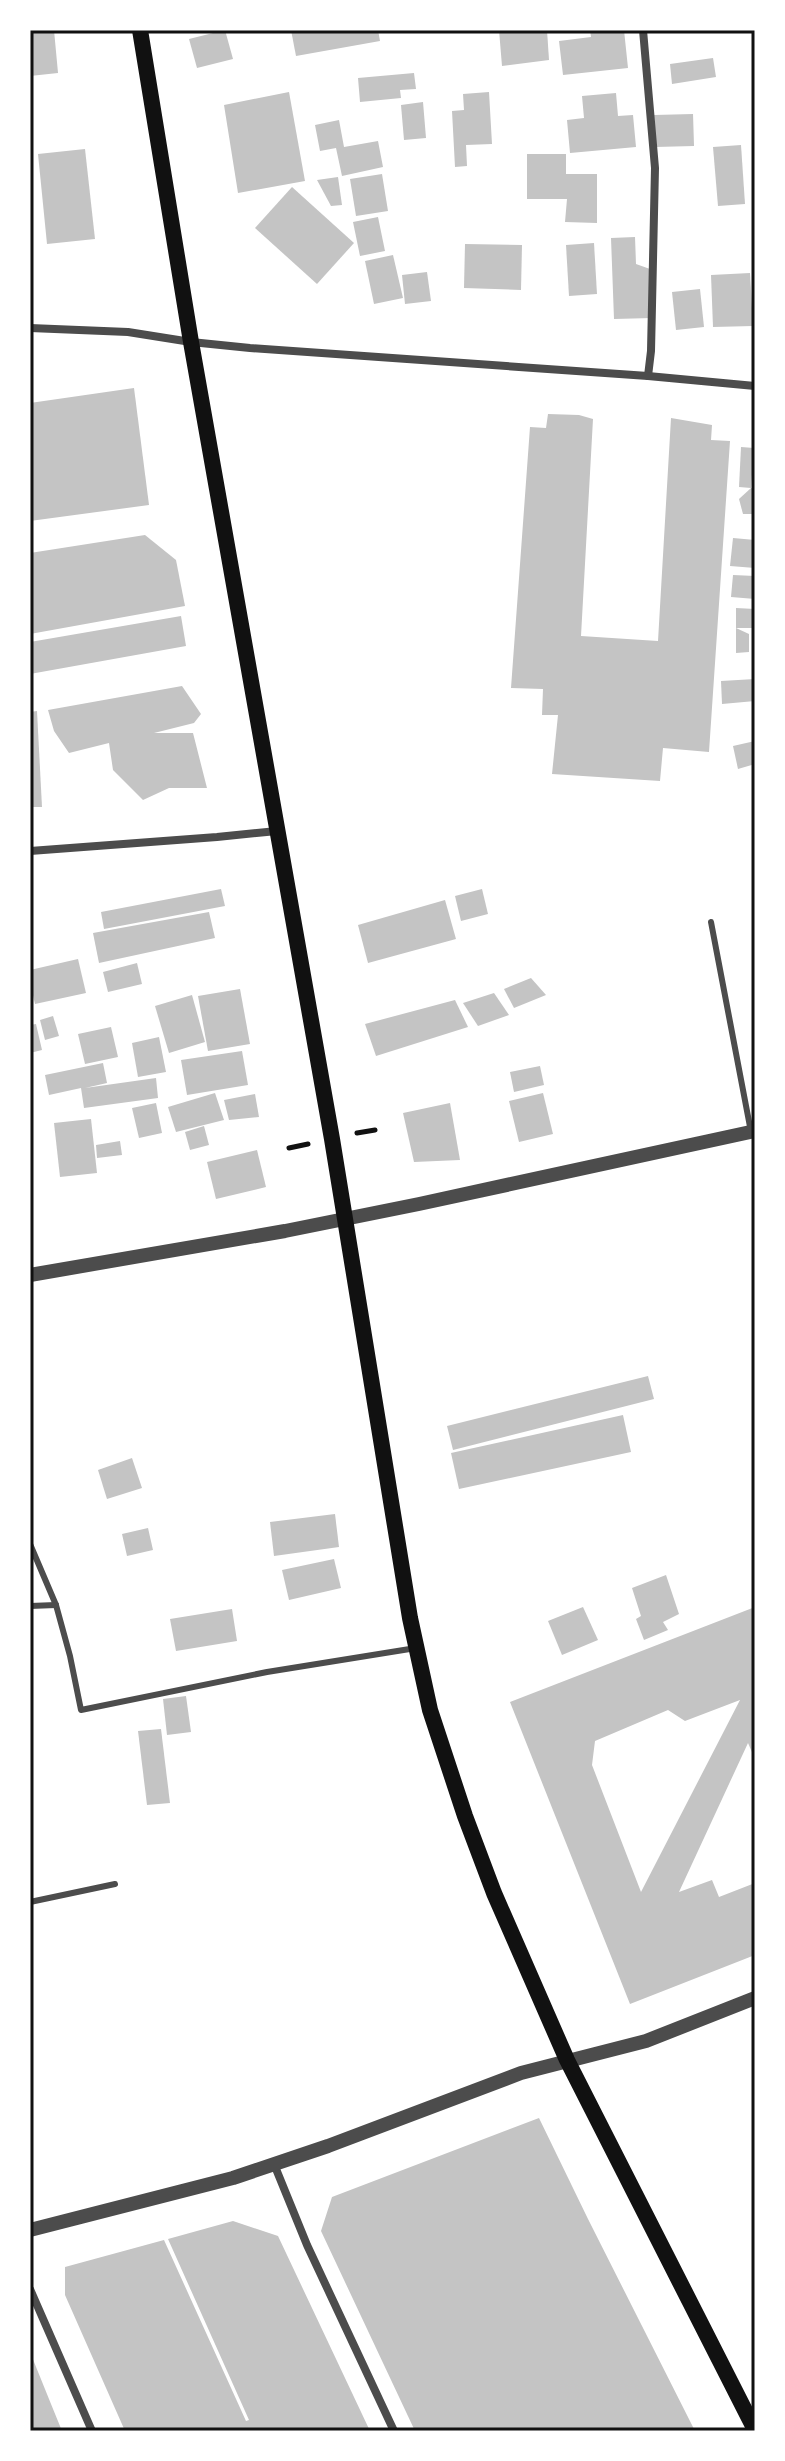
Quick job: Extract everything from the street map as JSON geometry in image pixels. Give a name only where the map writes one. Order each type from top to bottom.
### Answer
[{"type":"main road","points":[[140,30],[191,342],[345,1218],[410,1618],[430,1710],[499,1907],[567,2060],[755,2430]]},
{"type":"street","points":[[643,30],[655,168],[648,376]]},
{"type":"street","points":[[30,328],[128,332],[191,342],[755,386]]},
{"type":"street","points":[[30,851],[277,831]]},
{"type":"street","points":[[30,1275],[434,1201],[753,1131]]},
{"type":"street","points":[[30,2230],[233,2178],[328,2146],[521,2073],[646,2041],[755,1998]]},
{"type":"street","points":[[274,2164],[307,2245],[394,2431]]},
{"type":"street","points":[[30,2289],[92,2431]]},
{"type":"lane","points":[[711,922],[753,1131]]},
{"type":"lane","points":[[30,1544],[56,1605],[81,1710],[267,1672],[416,1648]]},
{"type":"lane","points":[[30,1606],[56,1605]]},
{"type":"lane","points":[[30,1902],[115,1884]]},
{"type":"building","points":[[30,30],[54,30],[58,73],[30,76]]},
{"type":"building","points":[[225,30],[233,59],[197,68],[189,39]]},
{"type":"building","points":[[291,30],[378,30],[380,41],[296,56]]},
{"type":"building","points":[[499,30],[547,30],[549,60],[502,66]]},
{"type":"building","points":[[590,30],[624,30],[628,68],[563,75],[559,41],[591,37]]},
{"type":"building","points":[[713,58],[716,77],[672,84],[670,64]]},
{"type":"building","points":[[414,73],[416,89],[400,90],[401,98],[360,102],[358,78]]},
{"type":"building","points":[[289,92],[305,181],[238,193],[224,105]]},
{"type":"building","points":[[489,92],[492,144],[466,145],[467,166],[455,167],[452,111],[464,110],[463,94]]},
{"type":"building","points":[[616,93],[618,116],[633,115],[636,147],[570,153],[567,120],[584,118],[582,96]]},
{"type":"building","points":[[423,102],[426,138],[404,140],[401,105]]},
{"type":"building","points":[[693,114],[694,146],[655,147],[654,115]]},
{"type":"building","points":[[339,120],[344,147],[378,141],[383,167],[342,176],[336,148],[320,151],[315,125]]},
{"type":"building","points":[[741,145],[745,204],[718,206],[713,147]]},
{"type":"building","points":[[85,149],[95,239],[47,244],[38,154]]},
{"type":"building","points":[[527,154],[566,154],[566,174],[597,174],[597,223],[565,222],[567,199],[527,199]]},
{"type":"building","points":[[382,174],[388,211],[356,216],[350,179]]},
{"type":"building","points":[[338,177],[342,205],[331,206],[317,180]]},
{"type":"building","points":[[292,187],[354,243],[317,284],[255,228]]},
{"type":"building","points":[[378,217],[385,251],[360,256],[353,222]]},
{"type":"building","points":[[635,237],[636,264],[650,269],[652,318],[614,319],[611,238]]},
{"type":"building","points":[[594,243],[597,294],[569,296],[566,245]]},
{"type":"building","points":[[465,244],[522,245],[521,290],[464,288]]},
{"type":"building","points":[[393,255],[403,298],[374,304],[365,261]]},
{"type":"building","points":[[427,272],[431,301],[405,304],[402,275]]},
{"type":"building","points":[[750,273],[753,326],[713,327],[711,275]]},
{"type":"building","points":[[700,289],[704,327],[676,330],[672,292]]},
{"type":"building","points":[[134,388],[149,505],[30,521],[30,403]]},
{"type":"building","points":[[548,414],[579,415],[593,419],[581,636],[658,641],[671,418],[712,425],[711,440],[730,441],[709,752],[663,748],[660,781],[552,774],[558,715],[542,715],[543,689],[511,688],[530,427],[546,428]]},
{"type":"building","points":[[741,447],[754,448],[751,488],[739,487]]},
{"type":"building","points":[[751,488],[755,489],[755,514],[743,514],[739,499]]},
{"type":"building","points":[[145,535],[176,560],[185,606],[30,634],[30,553]]},
{"type":"building","points":[[733,538],[755,540],[755,568],[730,566]]},
{"type":"building","points":[[733,575],[755,576],[755,599],[731,597]]},
{"type":"building","points":[[736,608],[755,609],[755,628],[736,628]]},
{"type":"building","points":[[181,616],[186,646],[30,674],[30,642]]},
{"type":"building","points":[[736,628],[749,634],[749,652],[736,653]]},
{"type":"building","points":[[755,679],[755,701],[722,704],[721,681]]},
{"type":"building","points":[[182,686],[201,714],[194,723],[154,733],[193,733],[207,788],[169,788],[143,800],[113,770],[109,743],[69,753],[54,731],[48,710]]},
{"type":"building","points":[[37,711],[42,807],[30,807],[30,712]]},
{"type":"building","points":[[755,741],[755,764],[738,769],[733,746]]},
{"type":"building","points":[[221,889],[225,906],[104,929],[101,912]]},
{"type":"building","points":[[482,889],[488,914],[461,921],[455,896]]},
{"type":"building","points":[[445,900],[456,939],[368,963],[358,925]]},
{"type":"building","points":[[209,912],[215,938],[99,963],[93,933]]},
{"type":"building","points":[[78,959],[86,993],[35,1004],[30,970]]},
{"type":"building","points":[[137,963],[142,984],[108,992],[103,972]]},
{"type":"building","points":[[531,978],[546,995],[514,1008],[504,989]]},
{"type":"building","points":[[240,989],[250,1044],[208,1051],[198,996]]},
{"type":"building","points":[[494,993],[509,1015],[478,1026],[463,1003]]},
{"type":"building","points":[[192,995],[205,1042],[169,1053],[155,1006]]},
{"type":"building","points":[[455,1000],[468,1027],[376,1056],[365,1024]]},
{"type":"building","points":[[53,1016],[59,1036],[45,1040],[40,1020]]},
{"type":"building","points":[[36,1024],[42,1050],[30,1053],[30,1025]]},
{"type":"building","points":[[111,1027],[118,1057],[85,1064],[78,1034]]},
{"type":"building","points":[[159,1037],[166,1072],[138,1077],[132,1043]]},
{"type":"building","points":[[242,1051],[248,1085],[187,1095],[181,1060]]},
{"type":"building","points":[[103,1063],[107,1083],[85,1088],[156,1078],[158,1098],[84,1108],[81,1088],[49,1095],[45,1075]]},
{"type":"building","points":[[540,1066],[544,1085],[514,1092],[510,1072]]},
{"type":"building","points":[[215,1093],[224,1120],[176,1132],[168,1107]]},
{"type":"building","points":[[543,1093],[553,1134],[519,1142],[509,1101]]},
{"type":"building","points":[[255,1094],[259,1117],[229,1120],[224,1100]]},
{"type":"building","points":[[156,1103],[162,1133],[139,1138],[132,1108]]},
{"type":"building","points":[[450,1103],[460,1160],[414,1162],[403,1113]]},
{"type":"building","points":[[91,1119],[97,1173],[60,1177],[54,1123]]},
{"type":"building","points":[[204,1126],[209,1145],[190,1150],[185,1132]]},
{"type":"building","points":[[120,1141],[122,1155],[97,1158],[96,1145]]},
{"type":"building","points":[[257,1150],[266,1187],[216,1199],[207,1162]]},
{"type":"building","points":[[648,1376],[654,1399],[453,1450],[447,1426]]},
{"type":"building","points":[[623,1415],[631,1452],[459,1489],[451,1453]]},
{"type":"building","points":[[132,1458],[142,1488],[107,1499],[98,1470]]},
{"type":"building","points":[[335,1514],[339,1547],[274,1556],[270,1522]]},
{"type":"building","points":[[148,1528],[153,1550],[127,1556],[122,1534]]},
{"type":"building","points":[[334,1559],[341,1588],[289,1600],[282,1570]]},
{"type":"building","points":[[666,1575],[679,1614],[663,1622],[668,1630],[644,1640],[636,1619],[641,1616],[632,1588]]},
{"type":"building","points":[[583,1607],[598,1640],[562,1655],[548,1621]]},
{"type":"building","points":[[755,1607],[755,1759],[748,1743],[679,1892],[712,1880],[719,1897],[755,1883],[755,1955],[630,2004],[510,1702]],"holes":[[[740,1700],[641,1892],[592,1765],[595,1741],[668,1710],[685,1721]]]},
{"type":"building","points":[[232,1609],[237,1641],[176,1651],[170,1619]]},
{"type":"building","points":[[186,1696],[191,1732],[167,1735],[163,1699]]},
{"type":"building","points":[[161,1729],[170,1803],[147,1805],[138,1731]]},
{"type":"building","points":[[539,2118],[695,2431],[415,2431],[321,2231],[332,2197]]},
{"type":"building","points":[[233,2221],[278,2236],[370,2431],[125,2431],[65,2295],[65,2267],[164,2240],[246,2421],[249,2420],[168,2239]]},
{"type":"building","points":[[30,2352],[51,2404],[62,2431],[30,2431]]}]
